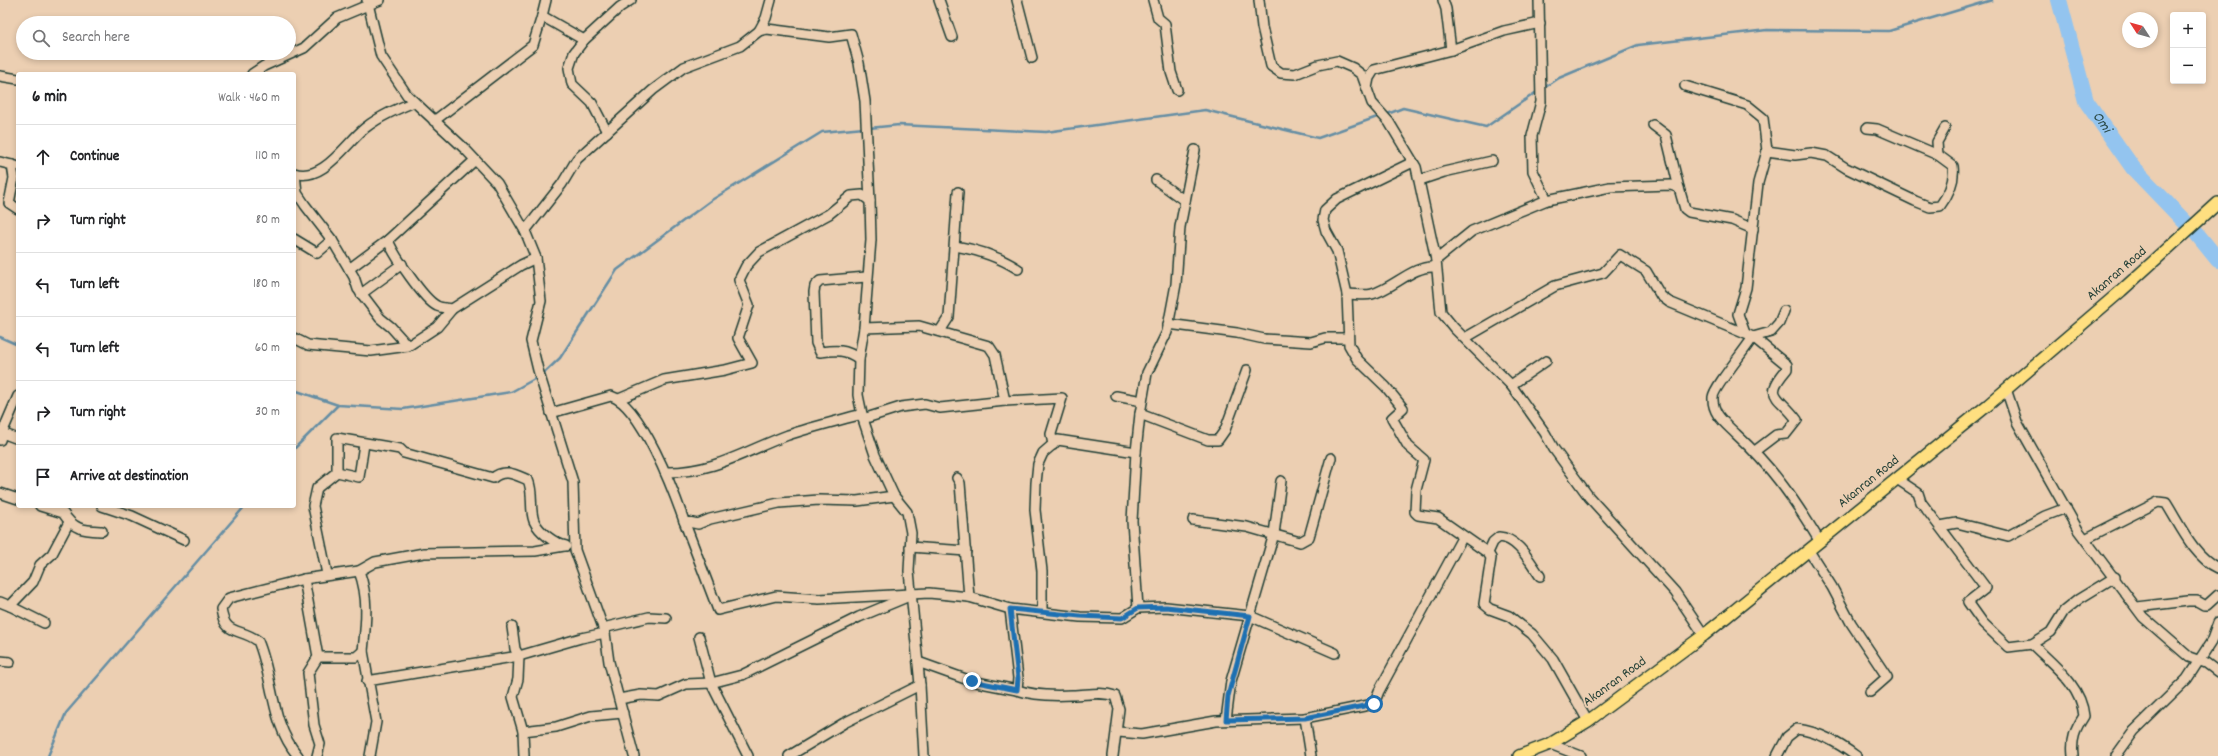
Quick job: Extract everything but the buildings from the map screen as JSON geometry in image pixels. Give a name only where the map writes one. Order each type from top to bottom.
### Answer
[{"type":"main road","name":"Akanran Road","points":[[1519,756],[1550,744],[1588,721],[1704,635],[2006,389],[2121,291],[2218,203]]},
{"type":"street","points":[[296,52],[304,48],[337,18],[368,3],[380,0]]},
{"type":"street","points":[[434,121],[533,45],[546,0]]},
{"type":"street","points":[[607,132],[592,103],[572,84],[569,68],[574,53],[584,40],[620,7],[631,0]]},
{"type":"street","points":[[763,30],[771,0]]},
{"type":"street","points":[[939,0],[952,37]]},
{"type":"street","points":[[1018,0],[1032,58]]},
{"type":"street","points":[[1153,0],[1158,18],[1165,24],[1171,72],[1177,90]]},
{"type":"street","points":[[1259,0],[1262,27],[1271,66],[1281,73],[1295,74],[1318,65],[1337,61],[1353,68],[1362,75],[1372,103],[1389,122],[1413,162],[1420,180],[1436,264],[1442,312],[1454,328],[1511,384],[1584,491],[1675,592],[1704,635]]},
{"type":"street","points":[[1443,0],[1446,9],[1451,50]]},
{"type":"street","points":[[1539,0],[1541,102],[1532,136],[1533,171],[1547,200]]},
{"type":"street","points":[[368,3],[381,56],[406,95],[475,160],[497,183],[525,231],[536,258],[541,301],[531,341],[538,370],[573,482],[575,550],[604,631],[609,662],[634,756]]},
{"type":"street","points":[[542,16],[584,40]]},
{"type":"street","points":[[1367,88],[1369,78],[1374,70],[1451,50],[1504,31],[1540,23]]},
{"type":"street","points":[[525,231],[562,184],[577,159],[653,90],[684,67],[740,46],[763,30],[829,37],[850,34],[859,63],[865,102],[871,240],[866,277],[864,328],[859,359],[858,395],[862,417],[875,455],[894,496],[907,512],[911,533],[910,571],[920,685],[924,756]]},
{"type":"street","points":[[255,72],[277,60]]},
{"type":"street","points":[[0,76],[16,79]]},
{"type":"street","points":[[1685,86],[1747,105],[1763,118],[1767,151],[1758,184],[1746,288],[1738,314],[1749,335]]},
{"type":"street","points":[[296,174],[305,175],[327,166],[365,128],[387,113],[414,102]]},
{"type":"street","points":[[1653,125],[1666,135],[1685,209],[1689,212],[1732,220],[1752,229]]},
{"type":"street","points":[[1767,151],[1795,155],[1812,153],[1827,156],[1846,168],[1930,207],[1940,206],[1948,195],[1954,172],[1953,166],[1938,155],[1877,130],[1867,128]]},
{"type":"street","points":[[1938,155],[1937,142],[1945,128]]},
{"type":"street","points":[[1138,608],[1132,521],[1140,414],[1148,373],[1168,324],[1176,284],[1180,227],[1195,150]]},
{"type":"street","points":[[349,269],[388,240],[475,160]]},
{"type":"street","points":[[1420,180],[1444,172],[1492,161]]},
{"type":"street","points":[[0,162],[15,166],[9,203],[16,208]]},
{"type":"street","points":[[1413,162],[1338,199],[1325,210],[1323,220],[1326,231],[1337,251],[1347,294],[1347,338],[1357,359],[1386,387],[1403,408],[1392,418],[1408,446],[1424,460],[1416,490],[1415,512],[1418,515],[1438,518],[1488,552],[1491,558],[1484,604],[1490,609],[1509,616],[1532,634],[1553,659],[1588,721]]},
{"type":"street","points":[[1156,180],[1185,201]]},
{"type":"street","points":[[1347,294],[1372,294],[1394,285],[1424,266],[1436,264],[1472,231],[1547,200],[1610,187],[1671,185],[1679,188]]},
{"type":"street","points":[[296,187],[297,193],[305,205],[332,240],[349,269],[361,294],[380,318],[391,327],[408,346]]},
{"type":"street","points":[[940,331],[950,317],[958,192]]},
{"type":"street","points":[[619,398],[664,380],[725,370],[752,363],[738,338],[749,305],[739,280],[746,266],[759,252],[829,214],[851,196],[862,195],[870,201]]},
{"type":"street","points":[[296,240],[317,253],[332,240]]},
{"type":"street","points":[[388,240],[402,264],[422,292],[437,306],[452,309]]},
{"type":"street","points":[[955,246],[981,250],[1000,258],[1018,269]]},
{"type":"street","points":[[1465,338],[1555,286],[1603,273],[1620,255],[1646,270],[1662,296],[1669,302],[1749,335],[1787,365],[1787,369],[1775,383],[1773,392],[1775,397],[1788,407],[1797,420],[1786,434],[1776,435],[1755,451]]},
{"type":"street","points":[[296,339],[308,345],[371,351],[408,346],[437,327],[452,309],[521,265],[536,258]]},
{"type":"street","points":[[361,294],[402,264]]},
{"type":"street","points":[[859,359],[849,352],[839,350],[820,352],[816,343],[814,292],[815,286],[820,281],[866,277]]},
{"type":"street","points":[[1749,335],[1771,332],[1779,323],[1784,312]]},
{"type":"street","points":[[1168,324],[1236,333],[1264,339],[1311,342],[1325,338],[1347,338]]},
{"type":"street","points":[[864,328],[919,326],[989,346],[995,355],[1004,401]]},
{"type":"street","points":[[1749,335],[1713,396],[1714,410],[1755,451],[1794,498],[1820,542]]},
{"type":"street","points":[[1511,384],[1546,362]]},
{"type":"street","points":[[1140,414],[1208,440],[1218,440],[1224,430],[1247,370]]},
{"type":"street","points":[[2006,389],[2017,422],[2066,508],[2085,539],[2115,577],[2143,617],[2189,656],[2206,663],[2218,672]]},
{"type":"street","points":[[551,413],[611,396],[619,398],[636,418],[666,472],[718,610],[776,596],[819,599],[929,593],[969,597],[1010,609],[1080,616],[1122,618],[1138,608],[1166,607],[1250,616],[1335,653]]},
{"type":"street","points":[[1116,396],[1142,401]]},
{"type":"street","points":[[666,472],[683,472],[730,461],[786,436],[901,407],[925,404],[940,408],[1004,401],[1062,398],[1051,434],[1053,445]]},
{"type":"street","points":[[16,401],[1,436],[16,439]]},
{"type":"street","points":[[337,472],[337,438],[364,444],[400,449],[404,453],[493,478],[497,474],[511,472],[528,480],[534,521],[546,536],[564,546]]},
{"type":"street","points":[[1042,612],[1042,572],[1035,510],[1038,464],[1043,453],[1058,440],[1136,452]]},
{"type":"street","points":[[337,472],[359,477],[364,444]]},
{"type":"street","points":[[1194,520],[1247,527],[1300,542],[1309,537],[1331,458]]},
{"type":"street","points":[[327,574],[313,506],[317,488],[337,472]]},
{"type":"street","points":[[957,478],[960,483],[969,597]]},
{"type":"street","points":[[1897,479],[1918,493],[1921,502],[1986,588],[1968,602],[1983,624],[2008,647],[2032,644],[2051,632],[2064,611],[2079,599],[2115,577]]},
{"type":"street","points":[[1226,720],[1228,696],[1274,534],[1281,481]]},
{"type":"street","points":[[0,493],[16,498]]},
{"type":"street","points":[[684,521],[698,524],[710,519],[779,503],[819,500],[858,501],[894,496]]},
{"type":"street","points":[[2085,539],[2158,502],[2166,503],[2200,555],[2207,563],[2218,568]]},
{"type":"street","points":[[108,508],[132,516],[184,540]]},
{"type":"street","points":[[1940,526],[1957,523],[2008,536],[2045,516],[2066,508]]},
{"type":"street","points":[[65,509],[69,522],[81,530],[102,531]]},
{"type":"street","points":[[10,606],[33,582],[40,566],[52,554],[69,522]]},
{"type":"street","points":[[1118,732],[1142,734],[1226,720],[1305,718],[1374,704],[1379,691],[1463,536]]},
{"type":"street","points":[[1488,552],[1493,542],[1499,537],[1505,537],[1522,550],[1540,576]]},
{"type":"street","points":[[298,756],[288,743],[277,719],[258,641],[250,635],[230,630],[222,620],[221,609],[229,598],[327,574],[359,571],[375,562],[424,554],[535,551],[575,545]]},
{"type":"street","points":[[910,546],[966,551]]},
{"type":"street","points":[[1809,551],[1832,587],[1851,623],[1888,677],[1870,692]]},
{"type":"street","points":[[359,571],[365,586],[367,617],[363,651],[367,681],[376,722],[370,756]]},
{"type":"street","points":[[304,579],[318,657],[308,673],[314,725],[320,744],[317,756]]},
{"type":"street","points":[[619,699],[641,694],[659,696],[686,684],[711,683],[727,680],[749,672],[859,617],[912,594]]},
{"type":"street","points":[[2136,607],[2188,601],[2208,605],[2218,595]]},
{"type":"street","points":[[0,602],[44,623]]},
{"type":"street","points":[[1010,609],[1018,678],[1017,690]]},
{"type":"street","points":[[367,681],[519,656],[649,616],[666,618]]},
{"type":"street","points":[[2116,756],[2134,731],[2182,684],[2211,642],[2218,623]]},
{"type":"street","points":[[512,627],[515,648],[519,656],[518,679],[513,696],[523,731],[524,756]]},
{"type":"street","points":[[699,637],[711,683],[748,756]]},
{"type":"street","points":[[2032,644],[2064,675],[2083,707],[2084,716],[2074,732],[2072,743],[2073,756]]},
{"type":"street","points":[[318,657],[356,657],[363,651]]},
{"type":"street","points":[[0,661],[10,662]]},
{"type":"street","points":[[918,662],[972,681],[1037,695],[1073,695],[1105,692],[1115,696],[1119,709],[1118,732],[1113,756]]},
{"type":"street","points":[[789,756],[844,723],[920,685]]},
{"type":"street","points":[[523,731],[556,727],[591,716],[623,713]]},
{"type":"street","points":[[1305,718],[1311,756]]},
{"type":"street","points":[[1778,756],[1787,737],[1797,729],[1814,732],[1840,745],[1856,756]]},
{"type":"street","points":[[1550,744],[1581,756]]},
{"type":"waterway","points":[[1544,88],[1559,78],[1638,45],[1767,30],[1889,31],[1992,0]]},
{"type":"waterway","name":"Omi","points":[[2059,0],[2086,101],[2133,168],[2185,222]]},
{"type":"waterway","points":[[1385,115],[1403,108],[1486,127],[1538,91]]},
{"type":"waterway","points":[[869,128],[899,125],[1046,132],[1205,110],[1318,138],[1380,116]]},
{"type":"waterway","points":[[542,375],[560,358],[617,270],[710,201],[822,132],[864,128]]},
{"type":"waterway","name":"Omi","points":[[2197,234],[2218,260]]},
{"type":"waterway","points":[[0,337],[16,344]]},
{"type":"waterway","points":[[296,391],[338,405],[403,409],[511,392],[538,377]]},
{"type":"waterway","points":[[296,447],[338,405]]},
{"type":"waterway","points":[[48,756],[66,713],[243,508]]},
{"type":"route","points":[[972,681],[1005,689],[1017,690],[1018,678],[1010,609],[1080,616],[1122,618],[1138,608],[1166,607],[1192,611],[1215,611],[1250,616],[1231,681],[1226,720],[1305,718],[1374,704]]}]
